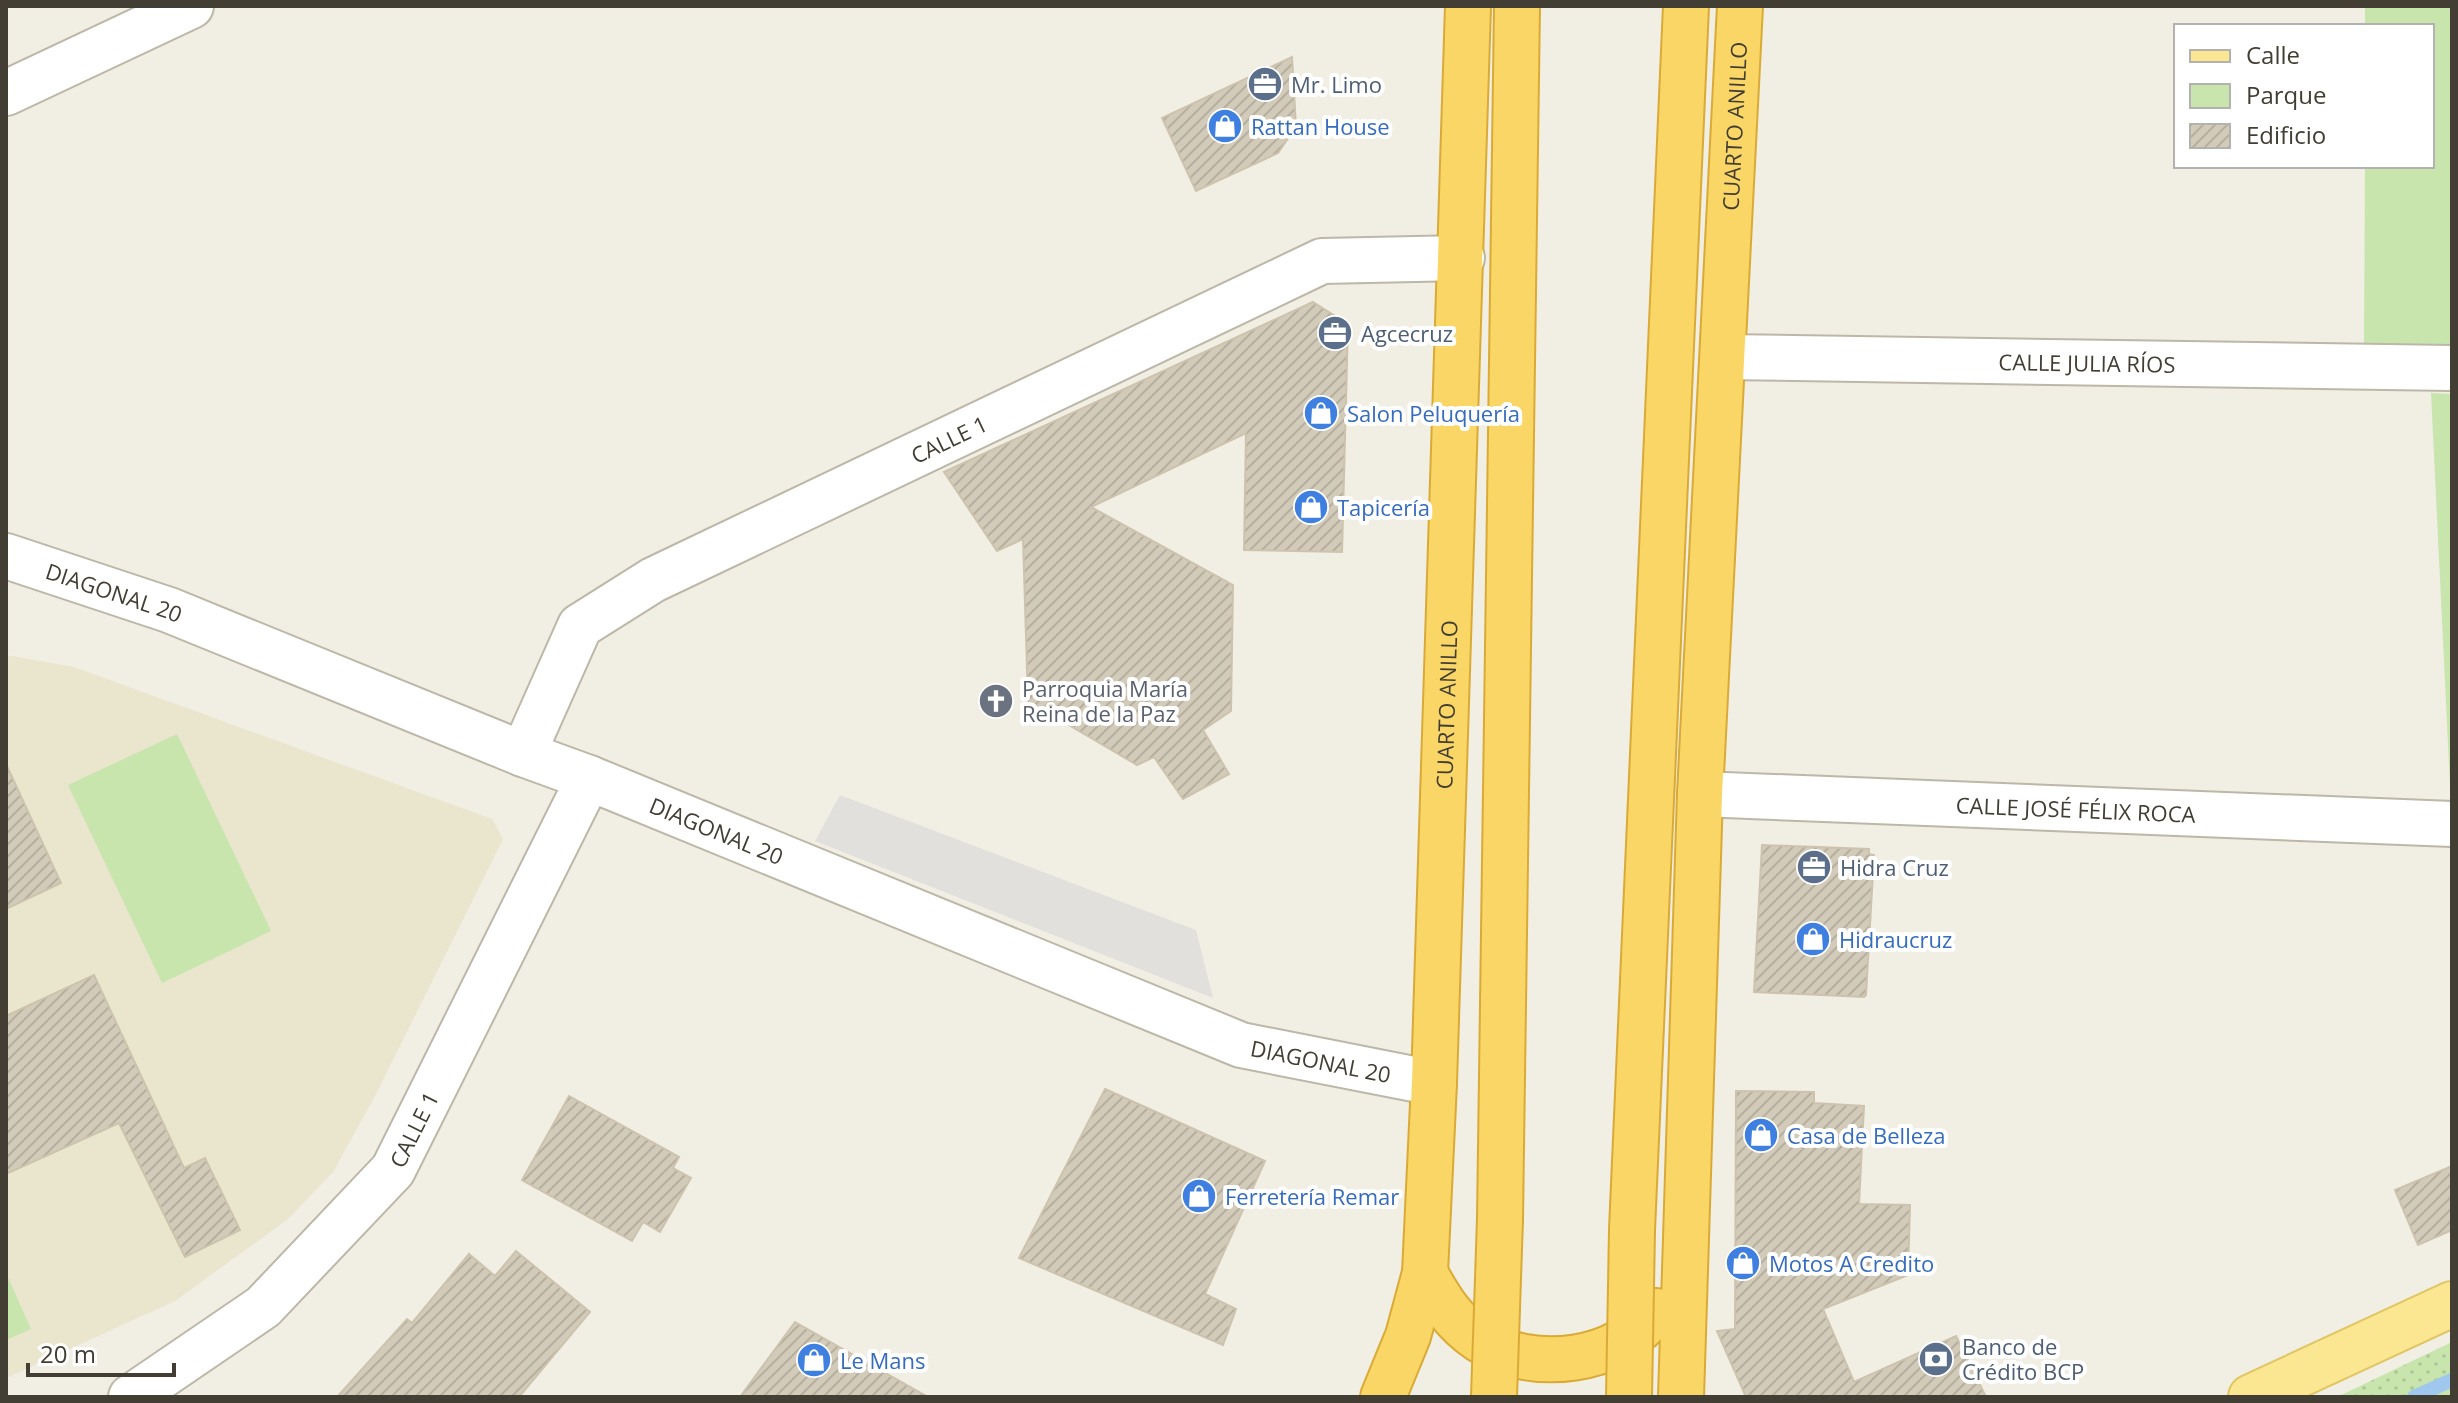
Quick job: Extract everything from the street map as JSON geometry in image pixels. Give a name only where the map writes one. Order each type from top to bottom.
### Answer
[{"type":"highway","name":"CUARTO ANILLO","points":[[1383,1397],[1408,1336],[1425,1273],[1462,258],[1468,6]]},
{"type":"highway","points":[[1494,1397],[1500,1219],[1517,6]]},
{"type":"highway","points":[[1629,1397],[1632,1230],[1686,6]]},
{"type":"highway","name":"CUARTO ANILLO","points":[[1681,1397],[1700,794],[1740,6]]},
{"type":"highway","points":[[1425,1273],[1447,1312],[1481,1340],[1522,1357],[1568,1359],[1612,1347],[1650,1320],[1676,1282],[1685,1231]]},
{"type":"main road","points":[[2251,1397],[2452,1304]]},
{"type":"street","points":[[6,93],[191,6]]},
{"type":"street","name":"CALLE 1","points":[[523,754],[580,626],[653,580],[1322,261],[1462,258]]},
{"type":"street","name":"CALLE JULIA RÍOS","points":[[1723,357],[2452,368]]},
{"type":"street","name":"DIAGONAL 20","points":[[6,556],[169,610],[1241,1045],[1434,1083]]},
{"type":"street","name":"CALLE 1","points":[[131,1397],[263,1307],[393,1170],[589,778]]},
{"type":"street","name":"CALLE JOSÉ FÉLIX ROCA","points":[[1700,794],[2452,824]]},
{"type":"shaded area","points":[[6,655],[74,667],[492,819],[503,839],[375,1096],[333,1172],[288,1219],[175,1301],[6,1378]]},
{"type":"shaded area","points":[[840,795],[1196,930],[1213,998],[815,841]]},
{"type":"green space","points":[[2365,6],[2452,6],[2452,345],[2364,344],[2365,168],[2434,168],[2434,24],[2365,24]]},
{"type":"green space","points":[[2431,393],[2452,394],[2452,806],[2451,806]]},
{"type":"green space","points":[[177,734],[271,931],[162,983],[68,785]]},
{"type":"green space","points":[[6,1273],[31,1329],[6,1340]]},
{"type":"green space","points":[[2452,1342],[2452,1397],[2337,1397]]},
{"type":"building","points":[[1292,57],[1296,127],[1278,153],[1196,191],[1162,118]]},
{"type":"building","points":[[1313,302],[1348,324],[1342,552],[1244,550],[1246,433],[1091,507],[1233,585],[1231,711],[1203,730],[1229,774],[1183,799],[1154,757],[1137,765],[1028,701],[1023,539],[997,551],[944,472]]},
{"type":"building","points":[[6,764],[61,883],[6,909]]},
{"type":"building","name":"Hidraucruz","points":[[1762,845],[1869,849],[1869,854],[1874,855],[1864,997],[1754,992]]},
{"type":"building","points":[[94,975],[184,1168],[205,1158],[240,1230],[185,1257],[119,1123],[6,1174],[6,1016]]},
{"type":"building","points":[[1105,1089],[1265,1161],[1205,1294],[1236,1309],[1223,1345],[1019,1258]]},
{"type":"building","points":[[1736,1091],[1814,1092],[1814,1103],[1864,1106],[1859,1204],[1910,1205],[1908,1275],[1823,1309],[1854,1382],[1956,1336],[1986,1397],[1746,1397],[1717,1331],[1735,1329]]},
{"type":"building","points":[[569,1096],[679,1157],[673,1168],[691,1178],[660,1232],[643,1222],[632,1241],[522,1180]]},
{"type":"building","points":[[2452,1166],[2452,1230],[2418,1245],[2395,1190]]},
{"type":"building","points":[[516,1251],[590,1312],[519,1397],[337,1397],[407,1319],[412,1323],[469,1254],[495,1276]]},
{"type":"building","name":"Le Mans","points":[[795,1322],[928,1397],[740,1397]]},
{"type":"waterway","points":[[2414,1397],[2452,1380]]},
{"type":"place","name":"Mr. Limo","points":[[1265,84]]},
{"type":"place","name":"Rattan House","points":[[1225,126]]},
{"type":"place","name":"Agcecruz","points":[[1335,333]]},
{"type":"place","name":"Salon Peluquería","points":[[1321,413]]},
{"type":"place","name":"Tapicería","points":[[1311,507]]},
{"type":"place","name":"Parroquia María Reina de la Paz","points":[[996,701]]},
{"type":"place","name":"Hidra Cruz","points":[[1814,867]]},
{"type":"place","name":"Hidraucruz","points":[[1813,939]]},
{"type":"place","name":"Casa de Belleza","points":[[1761,1135]]},
{"type":"place","name":"Ferretería Remar","points":[[1199,1196]]},
{"type":"place","name":"Motos A Credito","points":[[1743,1263]]},
{"type":"place","name":"Banco de Crédito BCP","points":[[1936,1359]]},
{"type":"place","name":"Le Mans","points":[[814,1360]]}]
